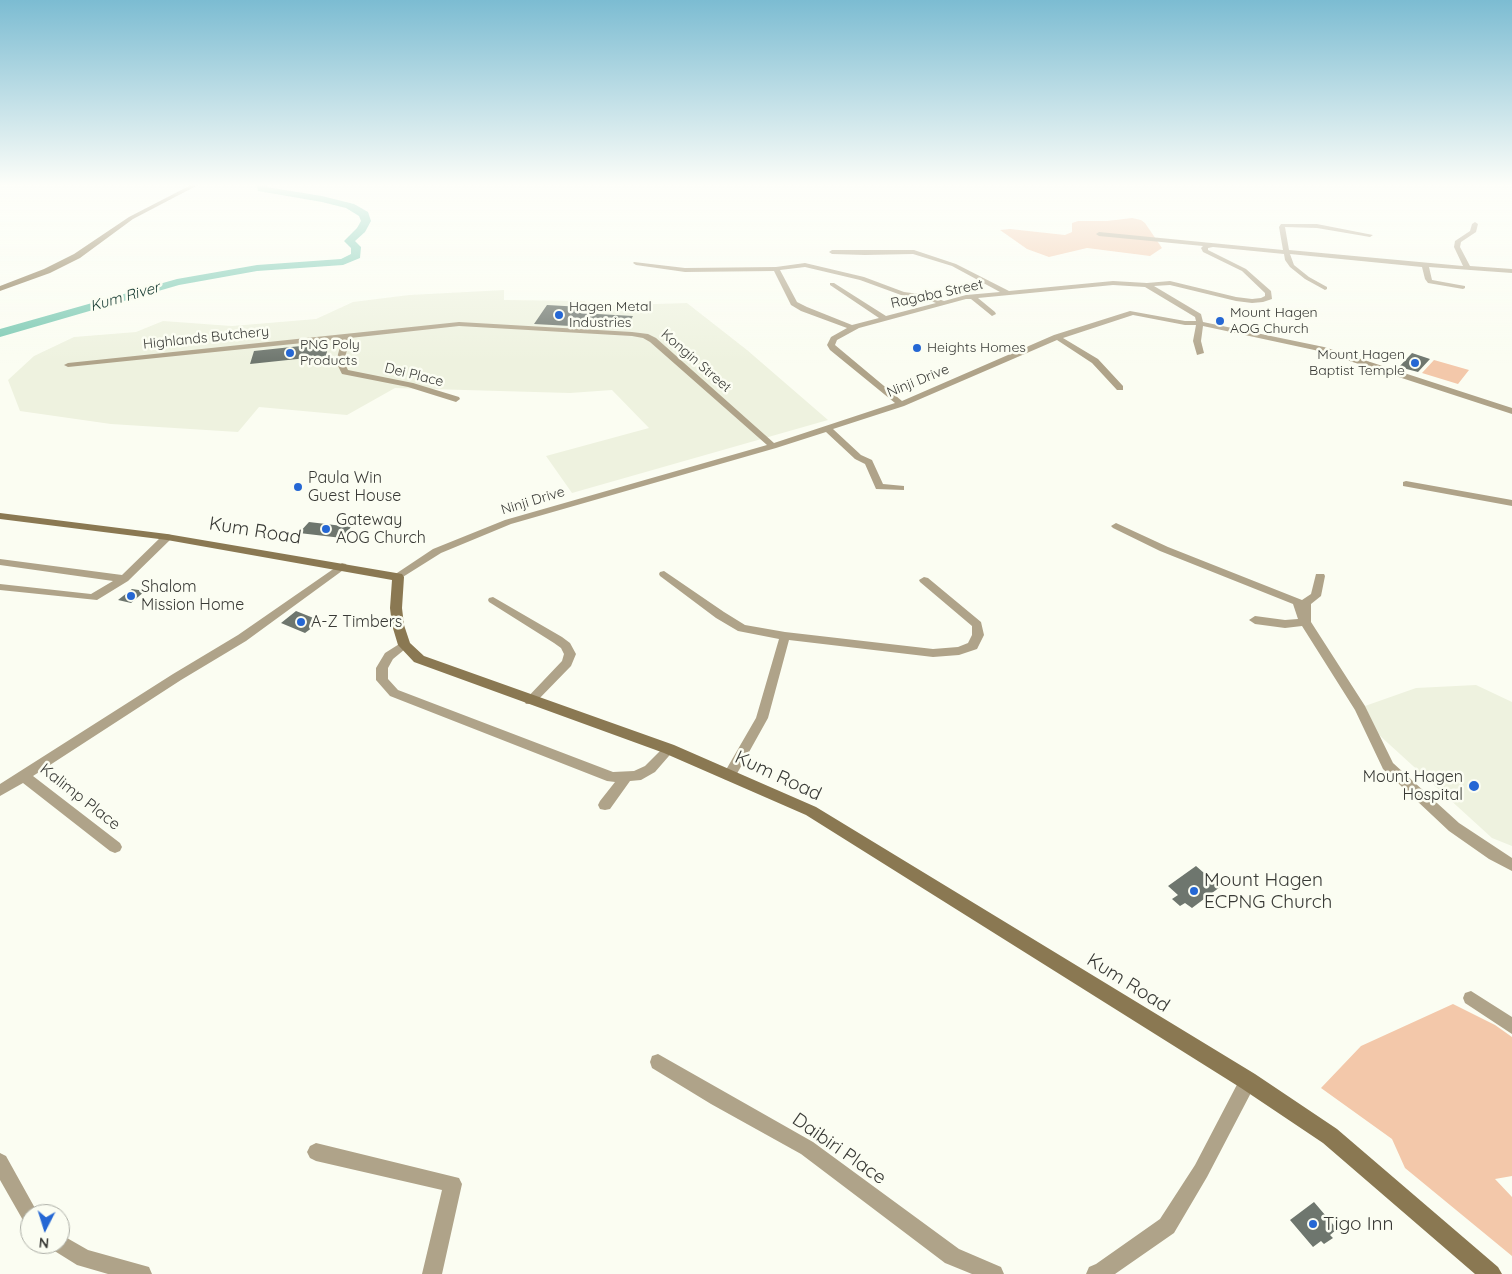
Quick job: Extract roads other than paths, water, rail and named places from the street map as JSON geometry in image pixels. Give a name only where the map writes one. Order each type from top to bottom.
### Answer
[{"type":"street","points":[[0,289],[47,271],[77,256],[93,244]]},
{"type":"street","points":[[1208,244],[1425,265],[1512,271]]},
{"type":"street","points":[[1285,244],[1288,260],[1292,266],[1325,288]]},
{"type":"street","points":[[1457,244],[1468,268]]},
{"type":"street","name":"Ragaba Street","points":[[901,404],[834,350],[832,344],[834,339],[853,328],[885,318],[943,303],[1008,293],[1113,283],[1147,285],[1160,282],[1236,299],[1252,301],[1263,300],[1269,297],[1269,292],[1244,270],[1205,251],[1204,248],[1206,246],[1214,245]]},
{"type":"street","points":[[832,252],[865,254],[914,252],[954,265],[1008,293]]},
{"type":"street","points":[[636,262],[685,270],[776,268],[805,265],[862,278],[903,294],[927,297],[943,303]]},
{"type":"street","points":[[1425,265],[1430,282],[1463,287]]},
{"type":"street","points":[[776,268],[794,303],[804,309],[853,328]]},
{"type":"street","points":[[832,284],[885,318]]},
{"type":"street","points":[[1147,285],[1198,316],[1200,320],[1197,341],[1200,353]]},
{"type":"street","points":[[973,297],[992,314]]},
{"type":"street","name":"Ninji Drive","points":[[398,577],[437,551],[508,522],[774,446],[901,404],[1057,337],[1133,313],[1185,323],[1199,323],[1321,349],[1512,411]]},
{"type":"street","name":"Kongin Street","points":[[347,336],[474,324],[645,336],[653,340],[774,446]]},
{"type":"street","name":"Highlands Butchery","points":[[68,365],[347,336]]},
{"type":"street","name":"Dei Place","points":[[347,336],[340,362],[345,372],[410,385],[456,400]]},
{"type":"street","points":[[1057,337],[1096,361],[1109,378],[1120,388]]},
{"type":"street","points":[[827,428],[858,457],[869,462],[879,487],[901,488]]},
{"type":"street","points":[[1406,484],[1512,503]]},
{"type":"street","name":"Kum Road","points":[[0,516],[168,537],[398,577]]},
{"type":"street","points":[[1116,526],[1164,549],[1298,602],[1304,622],[1361,709],[1388,766],[1454,827],[1512,865]]},
{"type":"street","points":[[0,587],[93,598],[124,579],[168,537]]},
{"type":"street","points":[[0,562],[124,579]]},
{"type":"street","points":[[0,791],[242,638],[342,566]]},
{"type":"street","points":[[664,574],[720,616],[742,628],[785,636],[933,652],[959,651],[973,646],[978,634],[977,625],[924,580]]},
{"type":"street","points":[[1304,622],[1306,603],[1316,596],[1320,576]]},
{"type":"street","points":[[398,577],[396,608],[404,645],[389,656],[382,668],[382,680],[394,693],[612,777],[636,776],[650,769],[669,749]]},
{"type":"street","points":[[493,600],[558,640],[566,646],[570,654],[567,663],[530,700]]},
{"type":"street","points":[[1254,620],[1285,624],[1304,622]]},
{"type":"street","points":[[729,775],[762,718],[785,636]]},
{"type":"street","name":"Kum Road","points":[[404,645],[419,659],[669,749],[811,811],[1248,1081],[1330,1136],[1491,1274]]},
{"type":"street","name":"Kalimp Place","points":[[23,776],[115,847]]},
{"type":"street","points":[[605,805],[627,776]]},
{"type":"street","points":[[1471,998],[1512,1026]]},
{"type":"street","name":"Daibiri Place","points":[[658,1062],[717,1098],[807,1148],[952,1256],[994,1274]]},
{"type":"street","points":[[1096,1274],[1104,1271],[1167,1226],[1201,1171],[1248,1081]]},
{"type":"street","points":[[316,1152],[453,1184],[432,1274]]},
{"type":"street","points":[[0,1162],[23,1204]]},
{"type":"street","points":[[70,1249],[84,1258],[142,1274]]},
{"type":"waterway","name":"Kum River","points":[[0,333],[177,282],[257,268],[343,262],[356,256],[356,247],[353,244]]},
{"type":"place","name":"Hagen Metal Industries","points":[[559,315]]},
{"type":"place","name":"Mount Hagen AOG Church","points":[[1220,321]]},
{"type":"place","name":"Heights Homes","points":[[917,348]]},
{"type":"place","name":"PNG Poly Products","points":[[290,353]]},
{"type":"place","name":"Mount Hagen Baptist Temple","points":[[1415,363]]},
{"type":"place","name":"Paula Win Guest House","points":[[298,487]]},
{"type":"place","name":"Gateway AOG Church","points":[[326,529]]},
{"type":"place","name":"Shalom Mission Home","points":[[131,596]]},
{"type":"place","name":"A-Z Timbers","points":[[301,622]]},
{"type":"place","name":"Mount Hagen Hospital","points":[[1474,786]]},
{"type":"place","name":"Mount Hagen ECPNG Church","points":[[1194,891]]},
{"type":"place","name":"Tigo Inn","points":[[1313,1224]]}]
